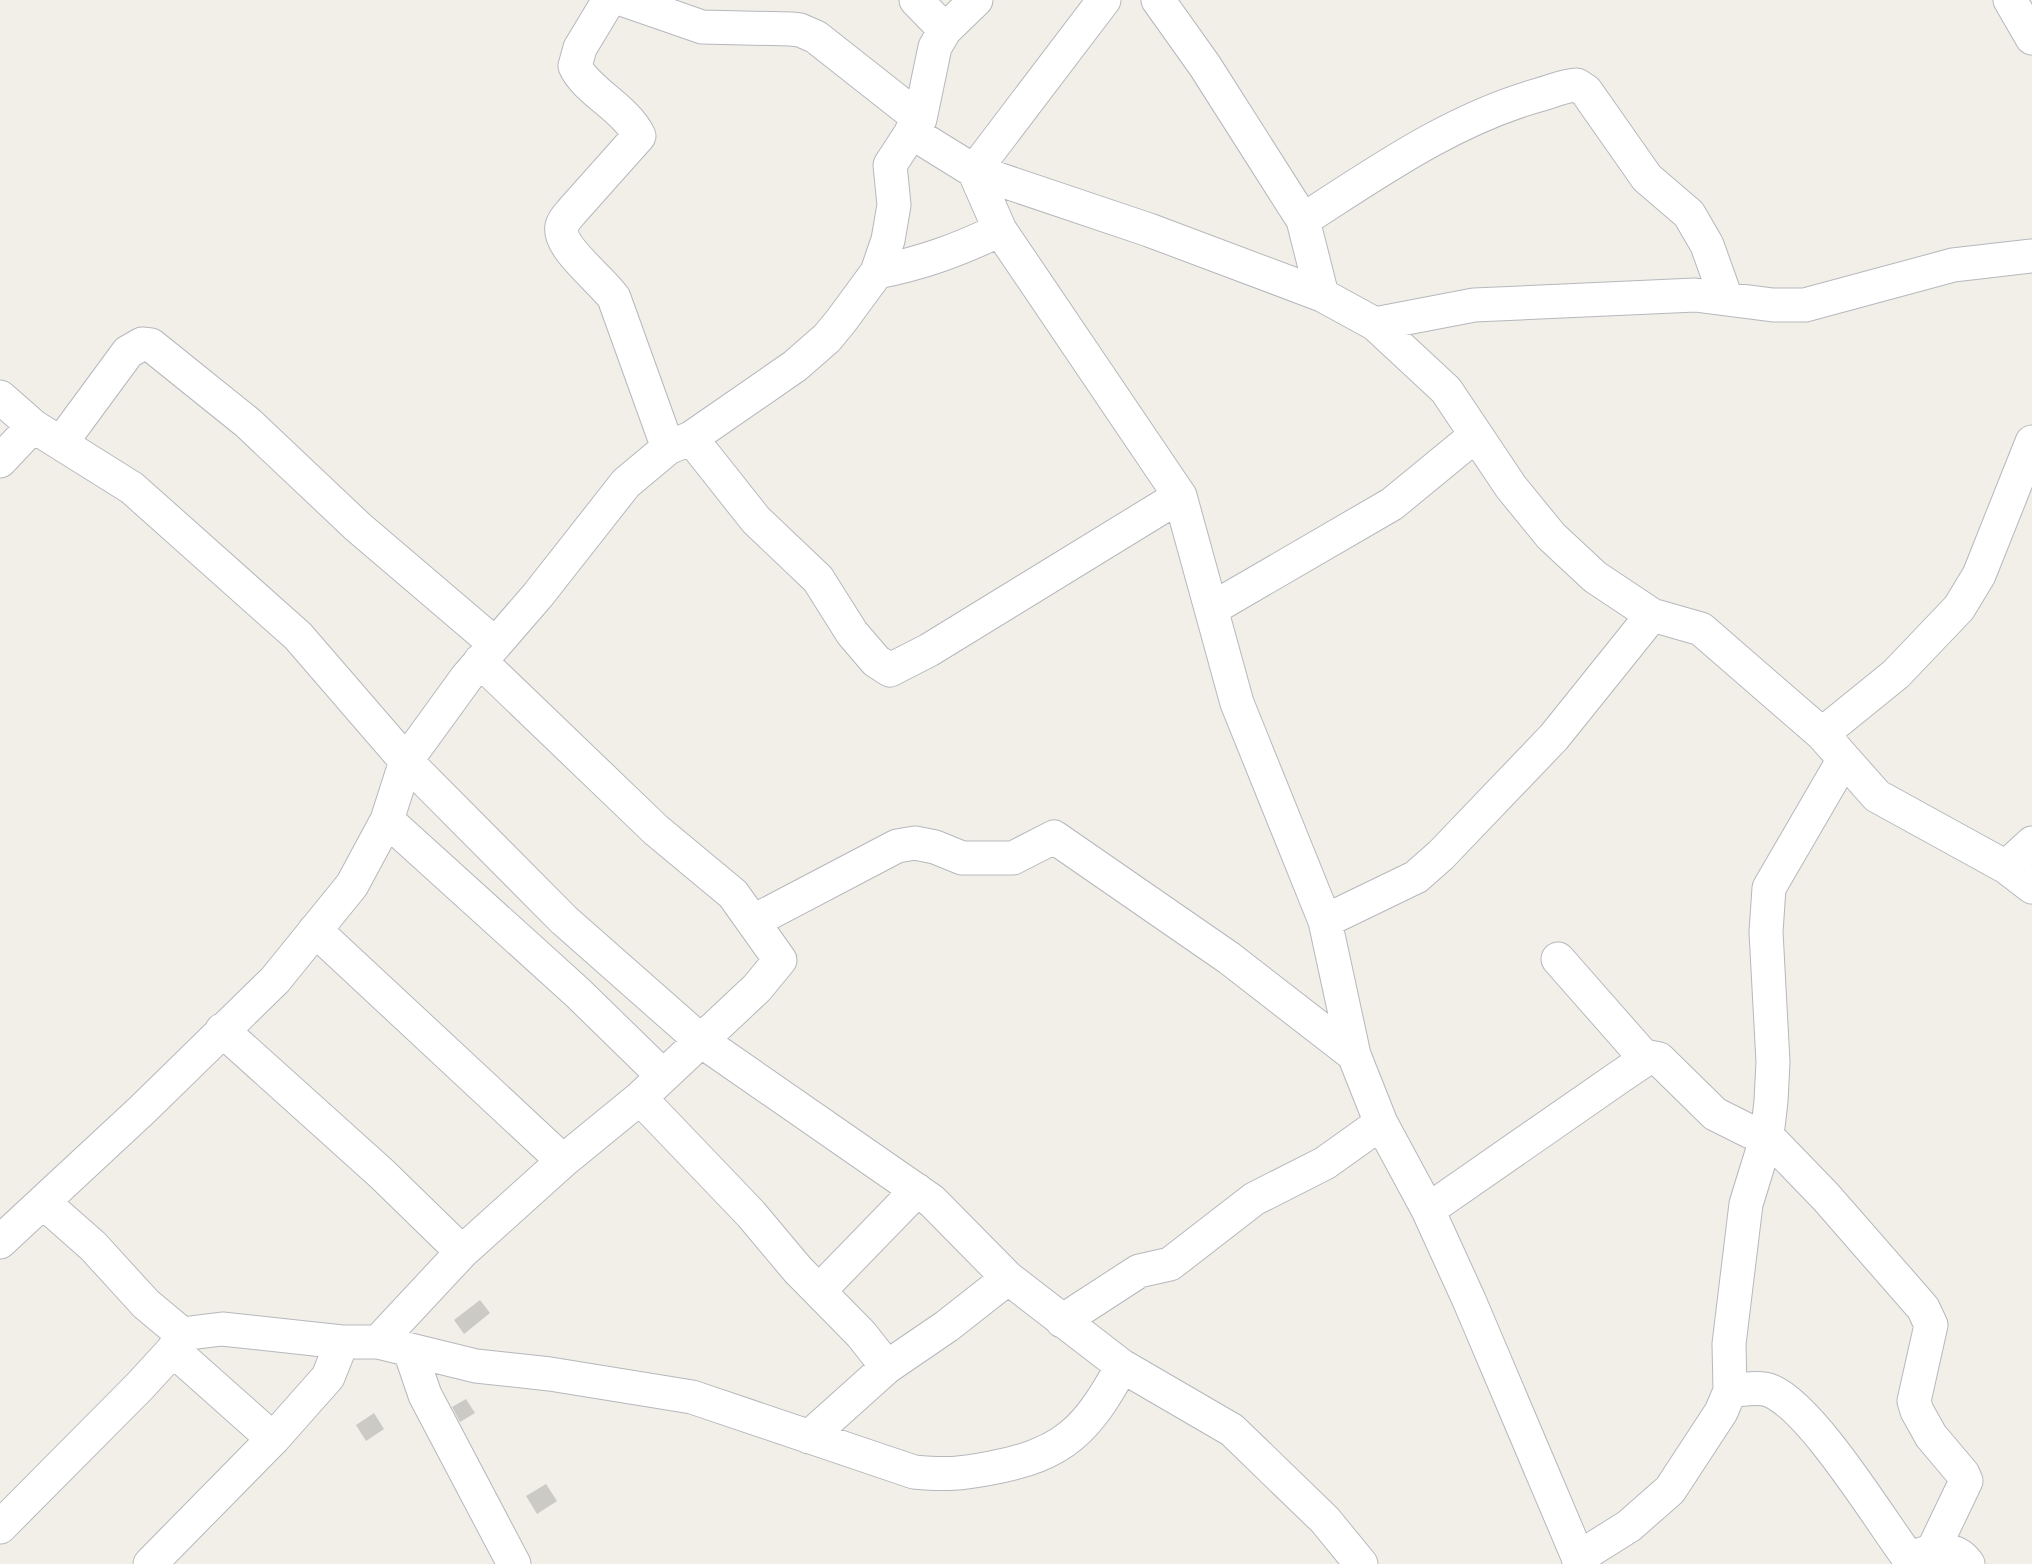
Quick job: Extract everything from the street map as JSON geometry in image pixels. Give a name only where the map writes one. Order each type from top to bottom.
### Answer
[{"type":"street","points":[[609,0],[580,48],[575,66],[580,74],[611,102],[639,136],[564,221],[562,231],[570,250],[605,284],[614,298],[679,443],[818,579],[852,633],[876,662],[890,670],[929,650],[1180,496]]},
{"type":"street","points":[[624,0],[702,27],[800,30],[816,37],[915,125],[974,171],[1149,230],[1322,295],[1375,324],[1446,390],[1510,487],[1551,536],[1595,577],[1652,615],[1701,629],[1822,734],[1877,796],[2006,867],[2032,886]]},
{"type":"street","points":[[916,0],[945,30]]},
{"type":"street","points":[[0,1242],[275,980],[352,885],[387,820],[406,761],[487,652],[538,595],[626,483],[679,443],[750,399],[811,353],[841,321],[877,272],[893,213],[890,165],[915,125],[930,60],[939,37],[976,0]]},
{"type":"street","points":[[974,171],[1104,0]]},
{"type":"street","points":[[1158,0],[1204,66],[1302,220],[1322,295]]},
{"type":"street","points":[[2010,0],[2032,38]]},
{"type":"street","points":[[1302,220],[1469,119],[1504,104],[1577,85],[1583,89],[1647,178],[1689,213],[1707,245],[1726,298]]},
{"type":"street","points":[[974,171],[1000,230],[1180,496],[1213,608],[1237,703],[1325,921],[1354,1055],[1380,1122],[1428,1210],[1469,1300],[1580,1561],[1629,1526],[1670,1490],[1721,1412],[1730,1391],[1729,1344],[1746,1204],[1767,1136],[1773,1062],[1766,932],[1769,888],[1844,759]]},
{"type":"street","points":[[877,272],[950,254],[1000,230]]},
{"type":"street","points":[[1375,324],[1474,305],[1695,295],[1766,304],[1805,305],[1953,265],[2032,256]]},
{"type":"street","points":[[61,443],[128,352],[141,344],[151,345],[248,423],[487,652],[656,830],[728,889],[778,955],[780,962],[757,988],[640,1098],[563,1161],[462,1252],[378,1342]]},
{"type":"street","points":[[0,397],[33,426],[132,488],[298,636],[406,761],[564,920],[700,1040],[932,1201],[1008,1278],[1122,1366],[1232,1430],[1325,1520],[1361,1564]]},
{"type":"street","points":[[0,461],[33,426]]},
{"type":"street","points":[[1213,608],[1392,504],[1476,435]]},
{"type":"street","points":[[1822,734],[1896,674],[1959,608],[1979,575],[2032,442]]},
{"type":"street","points":[[1325,921],[1416,877],[1441,855],[1554,737],[1652,615]]},
{"type":"street","points":[[387,820],[578,993],[663,1075]]},
{"type":"street","points":[[754,921],[897,846],[915,843],[935,847],[962,858],[1013,858],[1054,837],[1229,958],[1354,1055]]},
{"type":"street","points":[[2006,867],[2032,843]]},
{"type":"street","points":[[315,930],[563,1161]]},
{"type":"street","points":[[1558,959],[1646,1059]]},
{"type":"street","points":[[222,1030],[382,1174],[462,1252]]},
{"type":"street","points":[[1428,1210],[1646,1059],[1659,1059],[1715,1114],[1749,1131],[1767,1136],[1908,1288],[1931,1321],[1914,1401],[1931,1436],[1963,1474],[1965,1481],[1915,1558]]},
{"type":"street","points":[[640,1098],[751,1214],[798,1270],[861,1334],[887,1367]]},
{"type":"street","points":[[1062,1321],[1139,1271],[1170,1264],[1254,1199],[1325,1163],[1380,1122]]},
{"type":"street","points":[[820,1290],[917,1190]]},
{"type":"street","points":[[43,1202],[93,1246],[177,1342],[273,1439]]},
{"type":"street","points":[[809,1437],[887,1367],[947,1326],[1008,1278]]},
{"type":"street","points":[[0,1527],[177,1342],[222,1329],[342,1342],[378,1342],[476,1366],[550,1374],[692,1397],[923,1473],[950,1475],[1027,1461],[1052,1450],[1076,1432],[1101,1405],[1122,1366]]},
{"type":"street","points":[[150,1564],[273,1439],[328,1377],[342,1342]]},
{"type":"street","points":[[410,1351],[425,1395],[514,1564]]},
{"type":"street","points":[[1730,1391],[1769,1390],[1792,1405],[1823,1439],[1915,1558]]},
{"type":"street","points":[[1915,1558],[1951,1552],[1964,1557],[1968,1564]]},
{"type":"building","points":[[480,1300],[490,1313],[464,1334],[454,1320]]},
{"type":"building","points":[[466,1399],[475,1413],[460,1422],[452,1407]]},
{"type":"building","points":[[374,1413],[384,1429],[366,1441],[356,1425]]},
{"type":"building","points":[[546,1484],[557,1501],[537,1514],[526,1496]]}]
